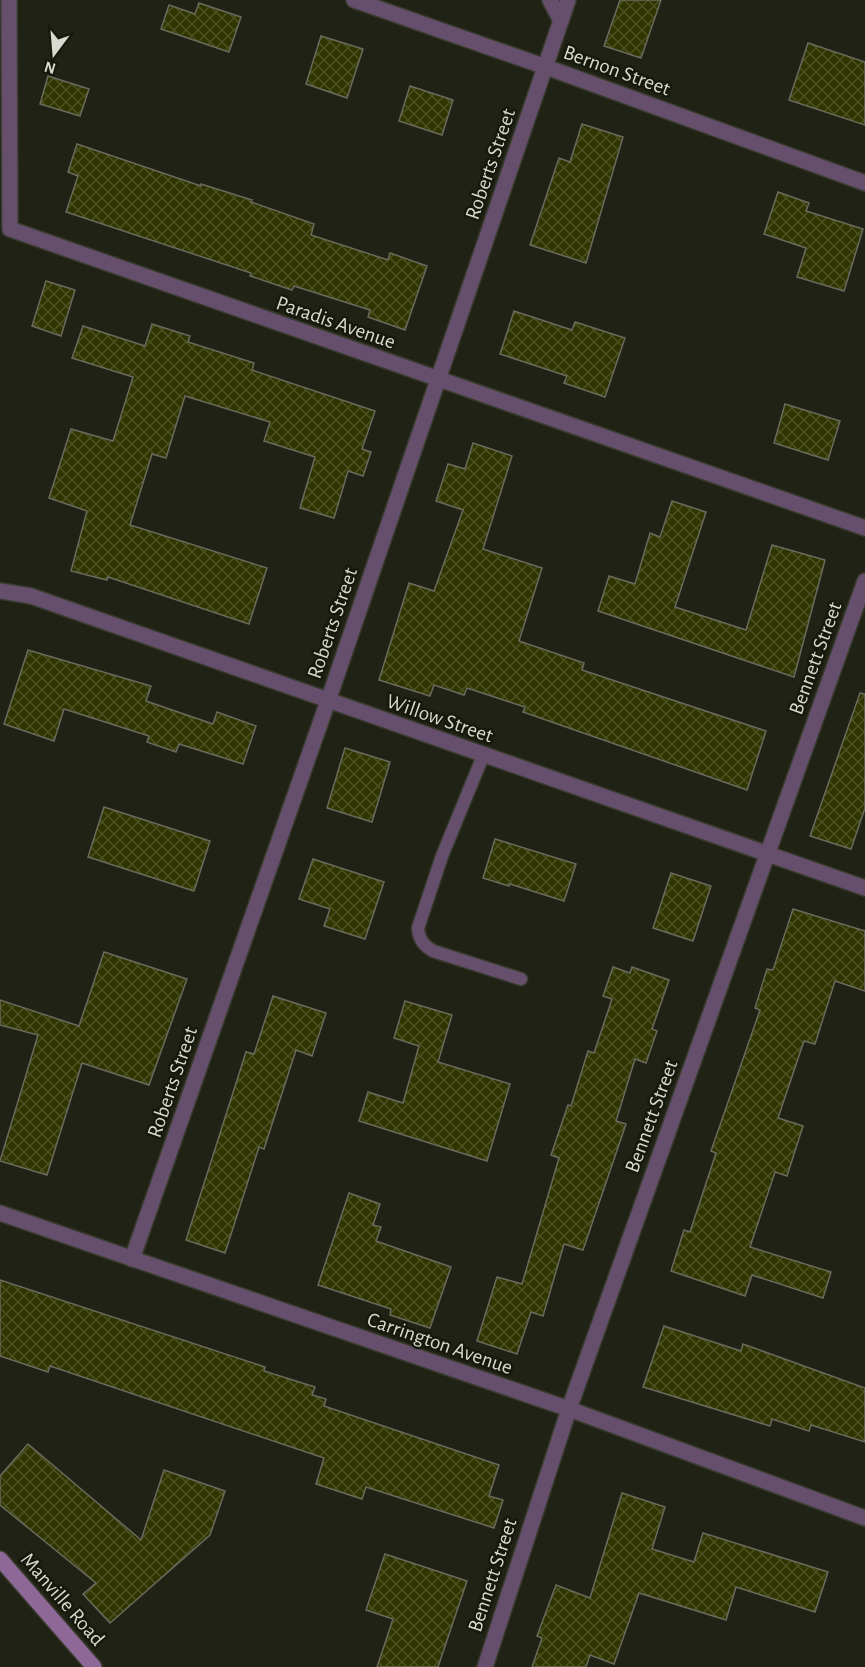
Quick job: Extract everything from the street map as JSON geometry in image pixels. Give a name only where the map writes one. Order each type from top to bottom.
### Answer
[{"type":"main road","name":"Manville Road","points":[[0,1559],[94,1667]]},
{"type":"street","name":"Paradis Avenue","points":[[9,0],[10,229],[865,528]]},
{"type":"street","name":"Bernon Street","points":[[354,0],[865,183]]},
{"type":"street","points":[[550,0],[561,21]]},
{"type":"street","name":"Roberts Street","points":[[132,1259],[328,701],[436,379],[568,0]]},
{"type":"street","name":"Bennett Street","points":[[485,1667],[569,1409],[865,581]]},
{"type":"street","name":"Willow Street","points":[[0,591],[31,596],[865,888]]},
{"type":"street","name":"Carrington Avenue","points":[[0,1213],[569,1409],[865,1518]]},
{"type":"lane","points":[[483,756],[441,856],[418,934],[423,945],[433,951],[521,979]]},
{"type":"building","points":[[620,0],[661,0],[641,58],[604,46]]},
{"type":"building","points":[[199,3],[241,17],[229,52],[161,29],[169,5],[195,14]]},
{"type":"building","points":[[321,36],[363,49],[347,98],[306,84]]},
{"type":"building","points":[[808,43],[865,62],[865,125],[789,100]]},
{"type":"building","points":[[48,76],[89,89],[80,116],[40,104]]},
{"type":"building","points":[[410,86],[453,100],[442,135],[399,121]]},
{"type":"building","points":[[582,124],[623,137],[586,263],[530,245],[559,158],[570,162]]},
{"type":"building","points":[[77,144],[201,186],[201,184],[252,200],[251,202],[314,224],[311,235],[388,260],[390,253],[427,266],[405,330],[368,317],[370,310],[294,286],[292,290],[250,276],[251,273],[66,212],[78,176],[68,172]]},
{"type":"building","points":[[778,192],[809,203],[806,211],[863,229],[844,291],[797,277],[806,248],[764,234]]},
{"type":"building","points":[[46,281],[75,290],[61,336],[32,326]]},
{"type":"building","points":[[514,311],[572,330],[575,322],[625,338],[605,397],[564,383],[567,376],[500,354]]},
{"type":"building","points":[[152,324],[190,336],[188,342],[254,363],[252,370],[375,411],[362,449],[371,452],[363,476],[348,471],[334,518],[300,508],[315,457],[264,441],[270,422],[185,396],[166,458],[152,454],[130,525],[267,568],[249,624],[108,577],[107,580],[71,571],[87,511],[49,498],[71,429],[113,441],[133,377],[72,358],[83,326],[145,346]]},
{"type":"building","points":[[785,404],[840,421],[828,460],[774,443]]},
{"type":"building","points":[[473,443],[512,456],[483,549],[542,568],[519,641],[584,663],[582,670],[766,731],[747,790],[523,712],[525,707],[467,688],[464,695],[434,685],[430,696],[379,680],[409,583],[434,591],[463,510],[436,501],[448,464],[465,469]]},
{"type":"building","points":[[672,501],[706,512],[675,607],[746,630],[772,545],[825,560],[794,677],[598,611],[609,576],[635,584],[650,533],[660,537]]},
{"type":"building","points":[[28,650],[151,686],[146,701],[213,724],[217,712],[256,726],[243,764],[179,744],[176,752],[147,742],[149,736],[64,709],[54,741],[4,724]]},
{"type":"building","points":[[860,693],[865,694],[865,808],[851,849],[810,836]]},
{"type":"building","points":[[345,748],[390,762],[372,822],[327,808]]},
{"type":"building","points":[[104,807],[210,841],[194,891],[88,857]]},
{"type":"building","points":[[495,839],[576,864],[564,901],[483,878]]},
{"type":"building","points":[[313,859],[384,882],[365,939],[324,926],[330,909],[299,899]]},
{"type":"building","points":[[671,873],[711,886],[693,941],[653,928]]},
{"type":"building","points":[[793,909],[865,931],[865,991],[835,981],[815,1044],[804,1041],[778,1118],[803,1126],[787,1176],[775,1172],[750,1247],[831,1272],[823,1298],[752,1275],[745,1296],[671,1271],[684,1230],[690,1232],[716,1153],[711,1151],[760,1010],[755,1008],[767,969],[773,970]]},
{"type":"building","points":[[104,952],[187,979],[149,1085],[82,1063],[47,1175],[0,1161],[38,1035],[0,1025],[0,1000],[79,1026]]},
{"type":"building","points":[[613,967],[630,973],[632,967],[669,980],[652,1029],[657,1031],[646,1063],[635,1059],[616,1121],[626,1124],[583,1250],[564,1244],[543,1316],[531,1312],[517,1354],[477,1341],[497,1277],[522,1284],[559,1158],[551,1155],[568,1105],[571,1106],[588,1051],[594,1053],[612,999],[603,996]]},
{"type":"building","points":[[273,996],[326,1013],[312,1056],[296,1050],[264,1149],[259,1147],[225,1253],[186,1240],[246,1052],[254,1054]]},
{"type":"building","points":[[405,1001],[452,1015],[438,1062],[510,1084],[487,1161],[359,1121],[368,1092],[403,1103],[419,1046],[394,1038]]},
{"type":"building","points":[[349,1193],[380,1204],[373,1225],[381,1227],[376,1241],[451,1267],[430,1328],[390,1315],[391,1309],[318,1285]]},
{"type":"building","points":[[0,1280],[265,1367],[264,1371],[315,1387],[312,1395],[326,1399],[324,1406],[499,1465],[489,1496],[503,1500],[494,1528],[366,1487],[362,1499],[316,1484],[324,1458],[50,1366],[48,1372],[0,1356]]},
{"type":"building","points":[[664,1326],[741,1351],[743,1344],[865,1388],[865,1442],[811,1425],[809,1431],[772,1419],[770,1426],[643,1387]]},
{"type":"building","points":[[28,1444],[141,1540],[164,1470],[225,1491],[210,1535],[110,1623],[83,1594],[96,1583],[0,1505],[0,1476]]},
{"type":"building","points":[[622,1493],[665,1507],[652,1549],[694,1562],[703,1533],[828,1572],[815,1612],[736,1587],[726,1620],[639,1593],[614,1664],[590,1655],[586,1667],[532,1667],[542,1638],[537,1636],[556,1585],[590,1598]]},
{"type":"building","points":[[385,1554],[467,1581],[438,1667],[377,1667],[393,1619],[366,1610]]}]
